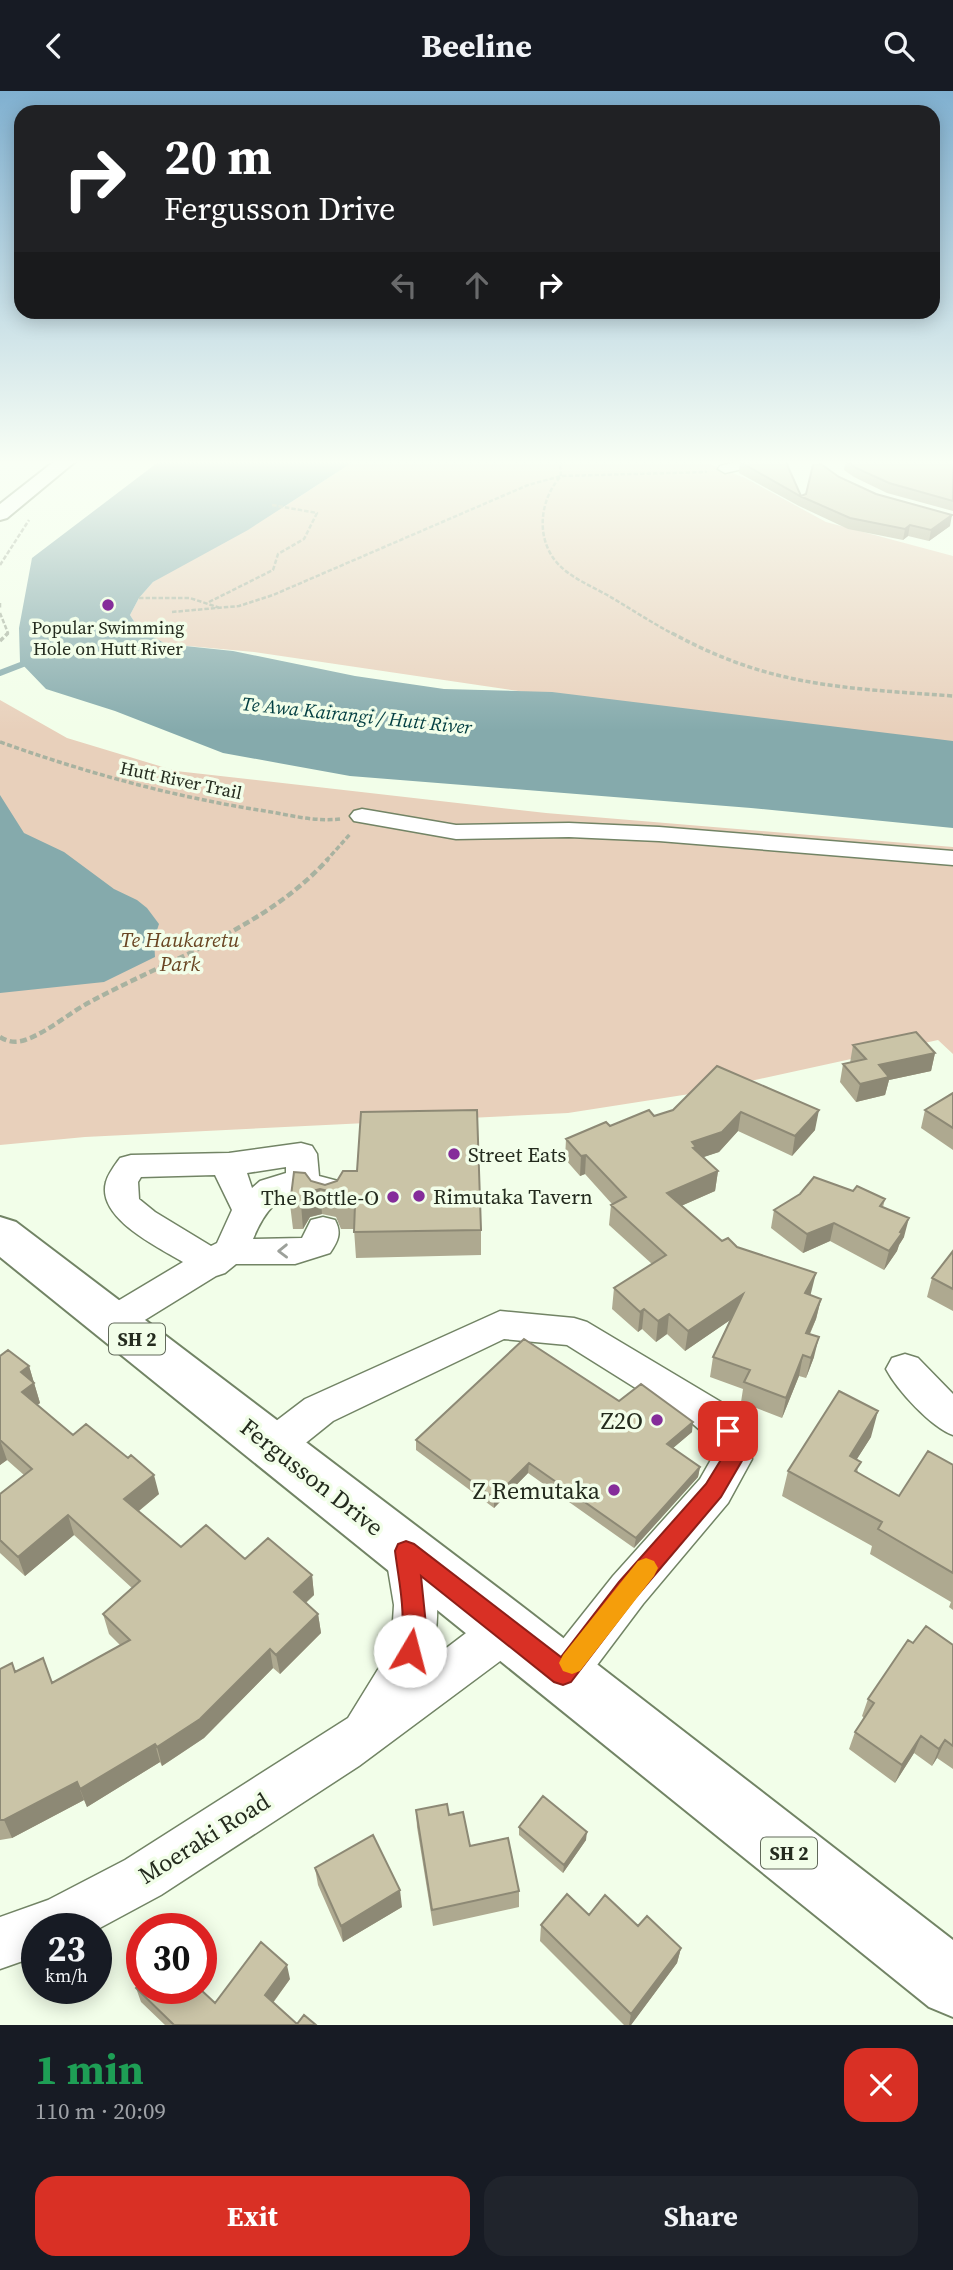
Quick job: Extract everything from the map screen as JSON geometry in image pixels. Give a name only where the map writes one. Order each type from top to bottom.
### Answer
[{"type":"highway","name":"Fergusson Drive","points":[[0,1233],[507,1629],[953,1983]]},
{"type":"street","points":[[362,816],[456,832],[569,831],[659,834],[953,858]]},
{"type":"street","points":[[114,1321],[221,1258],[295,1251],[314,1247],[322,1240],[318,1203],[301,1154],[229,1164],[131,1166],[122,1182],[123,1203],[143,1221],[221,1258]]},
{"type":"street","points":[[229,1164],[231,1177],[250,1207]]},
{"type":"street","points":[[221,1258],[250,1207],[272,1189],[289,1184],[318,1203]]},
{"type":"street","points":[[273,1446],[319,1410],[500,1325],[574,1332],[707,1413],[728,1431],[733,1459],[714,1491],[628,1590],[563,1674]]},
{"type":"street","points":[[905,1369],[953,1419]]},
{"type":"street","name":"Moeraki Road","points":[[362,1739],[397,1677],[415,1635],[413,1590],[406,1551]]},
{"type":"street","name":"Moeraki Road","points":[[78,1913],[199,1843],[362,1739],[507,1629]]},
{"type":"street","name":"Moeraki Road","points":[[0,1943],[21,1935]]},
{"type":"path","points":[[209,602],[274,570],[278,554],[284,550]]},
{"type":"path","points":[[172,612],[221,609],[255,601],[378,550]]},
{"type":"path","points":[[550,550],[556,562],[667,630],[722,659],[774,677],[855,688],[953,696]]},
{"type":"path","points":[[139,598],[182,597],[209,602],[221,609]]},
{"type":"path","points":[[0,613],[8,633],[0,641]]},
{"type":"path","name":"Hutt River Trail","points":[[0,742],[80,772],[157,792],[334,820],[362,816]]},
{"type":"path","points":[[0,1037],[8,1042],[24,1040],[90,1002],[258,916],[317,871],[345,842],[362,816]]},
{"type":"green space","points":[[203,550],[932,550],[953,556],[953,744],[714,720],[254,652],[166,644],[139,629],[130,615],[139,598],[153,582]]},
{"type":"green space","name":"Te Haukaretu Park","points":[[0,700],[67,738],[176,771],[546,813],[953,847],[953,1054],[938,1040],[696,1093],[568,1113],[85,1137],[0,1145]]},
{"type":"water","name":"Te Awa Kairangi / Hutt River","points":[[42,550],[211,550],[153,582],[139,598],[130,615],[139,629],[166,644],[233,651],[355,676],[444,689],[552,692],[953,741],[953,828],[751,808],[350,776],[223,753],[115,711],[46,689],[20,662],[19,628],[32,558]]},
{"type":"water","points":[[0,795],[24,833],[64,852],[114,889],[147,908],[159,924],[154,939],[155,957],[104,982],[0,993]]},
{"type":"building","points":[[916,1032],[935,1053],[879,1065],[889,1077],[860,1084],[843,1064],[866,1059],[853,1045]]},
{"type":"building","points":[[717,1066],[819,1110],[795,1136],[741,1112],[722,1132],[692,1142],[696,1147],[693,1148],[718,1171],[667,1193],[722,1241],[728,1238],[737,1247],[816,1273],[805,1293],[821,1299],[806,1333],[819,1337],[811,1358],[803,1355],[786,1398],[744,1382],[750,1370],[713,1357],[743,1294],[688,1331],[669,1314],[658,1321],[644,1309],[640,1312],[614,1288],[666,1255],[611,1205],[626,1197],[586,1155],[581,1156],[566,1139],[606,1122],[610,1126],[649,1110],[654,1116],[673,1110]]},
{"type":"building","points":[[953,1093],[953,1128],[925,1110]]},
{"type":"building","name":"Rimutaka Tavern","points":[[477,1110],[481,1230],[354,1232],[355,1204],[339,1204],[333,1192],[320,1189],[308,1192],[301,1204],[290,1204],[294,1172],[305,1173],[311,1181],[325,1185],[337,1181],[343,1171],[357,1171],[361,1112]]},
{"type":"building","points":[[814,1177],[853,1191],[857,1186],[885,1199],[880,1206],[909,1218],[889,1251],[834,1223],[807,1234],[774,1210],[800,1194]]},
{"type":"building","points":[[953,1251],[953,1289],[932,1278]]},
{"type":"building","points":[[524,1339],[619,1401],[641,1384],[693,1422],[667,1444],[700,1467],[636,1538],[529,1463],[494,1498],[416,1440]]},
{"type":"building","points":[[8,1350],[29,1366],[21,1372],[34,1383],[22,1392],[73,1435],[86,1424],[128,1458],[131,1455],[154,1475],[124,1499],[181,1547],[206,1525],[245,1559],[268,1538],[312,1575],[294,1592],[318,1614],[276,1655],[270,1649],[200,1719],[157,1747],[155,1744],[80,1789],[77,1782],[0,1820],[0,1669],[12,1663],[15,1672],[43,1658],[52,1683],[130,1640],[103,1614],[140,1581],[68,1515],[18,1557],[0,1540],[0,1494],[32,1469],[0,1440],[0,1356]]},
{"type":"building","points":[[839,1391],[878,1411],[850,1456],[861,1462],[855,1471],[899,1496],[928,1451],[953,1465],[953,1573],[878,1529],[882,1522],[788,1471]]},
{"type":"building","points":[[926,1626],[953,1645],[953,1746],[945,1740],[939,1749],[921,1736],[902,1765],[855,1732],[874,1703],[868,1699],[908,1640],[913,1643]]},
{"type":"building","points":[[543,1796],[587,1832],[564,1865],[519,1827]]},
{"type":"building","points":[[447,1804],[449,1815],[463,1812],[470,1846],[508,1838],[519,1891],[432,1910],[416,1810]]},
{"type":"building","points":[[373,1835],[400,1890],[341,1926],[315,1868]]},
{"type":"building","points":[[567,1894],[589,1915],[605,1895],[638,1926],[647,1916],[681,1948],[631,2014],[541,1925]]},
{"type":"building","points":[[261,1942],[287,1965],[265,1995],[297,2024],[304,2015],[316,2025],[174,2025],[152,2004],[217,2004],[217,2000]]},
{"type":"waterway","points":[[0,673],[31,661]]},
{"type":"slow traffic","points":[[572,1663],[646,1568]]},
{"type":"place","name":"Popular Swimming Hole on Hutt River","points":[[108,605]]},
{"type":"place","name":"Street Eats","points":[[454,1154]]},
{"type":"place","name":"Rimutaka Tavern","points":[[419,1196]]},
{"type":"place","name":"The Bottle-O","points":[[393,1197]]},
{"type":"place","name":"Z2O","points":[[657,1420]]},
{"type":"place","name":"Z Remutaka","points":[[614,1490]]},
{"type":"route","points":[[410,1651],[415,1635],[415,1615],[406,1551],[563,1674],[628,1590],[714,1491],[733,1459],[728,1431]]}]
